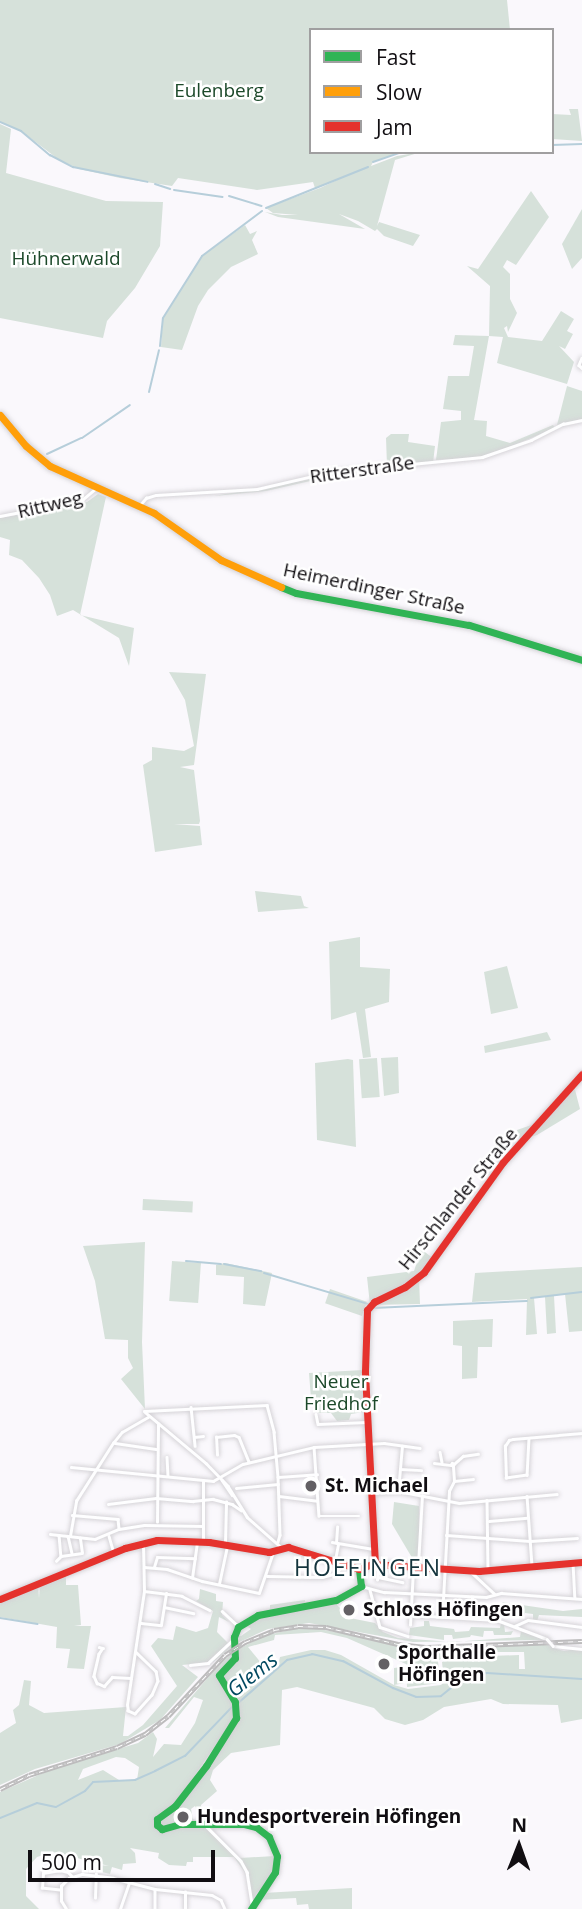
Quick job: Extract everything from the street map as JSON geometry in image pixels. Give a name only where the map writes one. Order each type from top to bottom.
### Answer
[{"type":"main road","name":"Heimerdinger Straße","points":[[0,415],[44,462],[95,488],[139,506],[221,560],[285,590],[448,620],[582,660]]},
{"type":"main road","name":"Hirschlander Straße","points":[[377,1564],[364,1348],[369,1308],[374,1301],[413,1282],[424,1272],[503,1161],[582,1074]]},
{"type":"main road","points":[[0,1599],[143,1542],[200,1541],[273,1552],[280,1545],[359,1570],[377,1564],[470,1571],[582,1562]]},
{"type":"main road","points":[[251,1906],[275,1872],[277,1856],[269,1837],[256,1827],[244,1824],[180,1824],[163,1829],[158,1827],[156,1821],[172,1810],[206,1766],[236,1708],[219,1677],[235,1658],[233,1639],[238,1627],[258,1615],[333,1601],[361,1586],[359,1570]]},
{"type":"street","points":[[580,366],[582,358]]},
{"type":"street","name":"Ritterstraße","points":[[139,506],[146,498],[156,495],[257,489],[330,472],[485,457],[524,443],[563,424],[582,419]]},
{"type":"street","name":"Rittweg","points":[[0,516],[82,500],[95,488]]},
{"type":"street","points":[[267,1405],[272,1419],[276,1455],[280,1545],[258,1530],[206,1462],[144,1411],[267,1405]]},
{"type":"street","points":[[191,1407],[195,1446]]},
{"type":"street","points":[[316,1414],[318,1424],[367,1422]]},
{"type":"street","points":[[72,1553],[69,1536],[76,1501],[122,1432],[148,1417]]},
{"type":"street","points":[[157,1524],[158,1424]]},
{"type":"street","points":[[529,1438],[527,1475],[506,1478],[506,1443],[513,1438],[582,1433]]},
{"type":"street","points":[[194,1437],[203,1436]]},
{"type":"street","points":[[217,1455],[216,1437],[239,1437],[249,1462]]},
{"type":"street","points":[[113,1443],[156,1449]]},
{"type":"street","points":[[71,1467],[203,1480],[220,1478],[249,1462],[314,1447],[368,1444],[419,1448]]},
{"type":"street","points":[[398,1491],[402,1446]]},
{"type":"street","points":[[314,1447],[319,1516],[359,1516]]},
{"type":"street","points":[[440,1452],[442,1462]]},
{"type":"street","points":[[442,1617],[448,1502],[450,1487],[454,1481],[453,1465],[463,1454],[478,1454]]},
{"type":"street","points":[[167,1457],[168,1476]]},
{"type":"street","points":[[434,1463],[453,1465]]},
{"type":"street","points":[[400,1469],[421,1470]]},
{"type":"street","points":[[278,1477],[317,1474]]},
{"type":"street","points":[[454,1481],[473,1479]]},
{"type":"street","points":[[192,1578],[203,1526],[203,1480]]},
{"type":"street","points":[[236,1488],[278,1485]]},
{"type":"street","points":[[372,1493],[398,1491],[448,1502],[556,1494]]},
{"type":"street","points":[[279,1496],[319,1501]]},
{"type":"street","points":[[410,1625],[422,1496]]},
{"type":"street","points":[[527,1496],[532,1565]]},
{"type":"street","points":[[108,1504],[156,1498],[226,1502],[241,1510]]},
{"type":"street","points":[[486,1500],[489,1521],[488,1570]]},
{"type":"street","points":[[219,1585],[226,1546],[226,1502]]},
{"type":"street","points":[[72,1515],[118,1519],[119,1530]]},
{"type":"street","points":[[489,1521],[529,1518]]},
{"type":"street","points":[[102,1538],[119,1530],[157,1524],[203,1526]]},
{"type":"street","points":[[267,1576],[323,1577],[337,1573],[337,1527]]},
{"type":"street","points":[[50,1534],[102,1538],[109,1541]]},
{"type":"street","points":[[109,1534],[114,1553]]},
{"type":"street","points":[[59,1535],[61,1556]]},
{"type":"street","points":[[446,1535],[530,1541],[577,1538]]},
{"type":"street","points":[[56,1561],[61,1556],[82,1553],[80,1538]]},
{"type":"street","points":[[136,1652],[153,1666],[158,1681],[139,1712],[131,1713],[127,1709],[144,1591],[143,1542]]},
{"type":"street","points":[[335,1543],[377,1549]]},
{"type":"street","points":[[144,1567],[155,1567],[219,1585],[261,1592],[273,1552]]},
{"type":"street","points":[[155,1567],[157,1557],[195,1558]]},
{"type":"street","points":[[573,1563],[575,1599]]},
{"type":"street","points":[[377,1564],[377,1579],[402,1582]]},
{"type":"street","points":[[470,1571],[495,1594]]},
{"type":"street","points":[[361,1586],[370,1590],[472,1597],[495,1594],[582,1599]]},
{"type":"street","points":[[370,1590],[380,1627],[408,1636]]},
{"type":"street","points":[[144,1591],[195,1601],[210,1610]]},
{"type":"street","points":[[140,1623],[161,1625],[166,1594]]},
{"type":"street","points":[[472,1597],[472,1618]]},
{"type":"street","points":[[164,1607],[193,1614]]},
{"type":"street","points":[[222,1611],[238,1627]]},
{"type":"street","points":[[411,1615],[497,1620],[547,1639],[553,1646],[582,1649]]},
{"type":"street","points":[[515,1626],[528,1620],[582,1627]]},
{"type":"street","points":[[190,1665],[208,1663],[233,1639]]},
{"type":"street","points":[[99,1652],[94,1676],[97,1683],[104,1686],[112,1677],[131,1678]]},
{"type":"street","points":[[205,1824],[234,1851],[244,1866],[251,1906]]},
{"type":"street","points":[[60,1890],[42,1888],[44,1872],[60,1870],[72,1876],[96,1874],[155,1889],[216,1896],[225,1909]]},
{"type":"street","points":[[95,1898],[96,1874]]},
{"type":"street","points":[[66,1909],[61,1901],[60,1890],[72,1876]]},
{"type":"street","points":[[120,1909],[129,1883]]},
{"type":"street","points":[[155,1889],[155,1909]]},
{"type":"street","points":[[185,1892],[185,1909]]},
{"type":"green space","name":"Eulenberg","points":[[0,0],[507,0],[510,28],[309,28],[309,154],[397,154],[373,162],[371,166],[397,156],[414,154],[395,160],[377,226],[379,222],[420,235],[413,246],[384,236],[377,229],[375,231],[339,214],[365,229],[278,217],[265,212],[282,215],[298,215],[273,213],[266,208],[350,174],[315,188],[313,182],[257,190],[178,178],[172,186],[79,169],[58,159],[21,131],[0,122]]},
{"type":"green space","points":[[569,109],[578,109],[582,141],[554,139],[554,114],[571,115]]},
{"type":"green space","name":"Hühnerwald","points":[[0,124],[11,129],[6,173],[106,201],[163,202],[160,246],[135,288],[107,321],[103,338],[0,318]]},
{"type":"green space","points":[[531,191],[549,217],[516,265],[507,260],[503,267],[510,274],[510,299],[517,313],[508,332],[507,326],[504,328],[508,337],[542,341],[561,311],[574,319],[567,331],[573,334],[565,349],[559,346],[574,362],[567,384],[497,363],[503,337],[489,336],[490,286],[467,266],[478,269]]},
{"type":"green space","points":[[582,209],[582,258],[572,269],[562,244]]},
{"type":"green space","points":[[245,225],[250,234],[257,231],[252,240],[258,254],[231,267],[208,290],[198,306],[182,350],[161,347],[163,319],[202,256]]},
{"type":"green space","points":[[455,335],[489,336],[474,420],[487,421],[486,436],[510,443],[553,425],[555,428],[485,457],[436,460],[441,422],[461,420],[461,411],[443,409],[448,376],[469,376],[474,346],[453,345]]},
{"type":"green space","points":[[567,386],[582,391],[582,419],[557,425]]},
{"type":"green space","points":[[391,434],[409,434],[408,442],[435,446],[433,463],[341,474],[266,491],[214,496],[387,466],[386,438]]},
{"type":"green space","points":[[98,494],[106,497],[80,614],[73,610],[57,616],[50,595],[39,578],[22,560],[9,555],[10,540],[0,537],[0,518],[87,502]]},
{"type":"green space","points":[[82,615],[134,628],[129,666],[119,638]]},
{"type":"green space","points":[[169,672],[206,674],[194,765],[180,767],[194,770],[200,821],[199,824],[174,824],[200,826],[202,845],[155,852],[143,765],[152,760],[152,747],[184,751],[194,746],[185,700]]},
{"type":"green space","points":[[255,891],[301,896],[304,906],[309,908],[258,912]]},
{"type":"green space","points":[[360,937],[360,967],[390,969],[389,1002],[365,1009],[371,1057],[363,1058],[356,1012],[331,1020],[329,942]]},
{"type":"green space","points":[[507,966],[518,1008],[491,1014],[484,972]]},
{"type":"green space","points":[[547,1032],[551,1040],[485,1053],[484,1046]]},
{"type":"green space","points":[[398,1057],[399,1093],[384,1096],[381,1058]]},
{"type":"green space","points":[[377,1058],[380,1097],[362,1098],[359,1059]]},
{"type":"green space","points":[[353,1060],[356,1147],[317,1140],[315,1063]]},
{"type":"green space","points":[[574,1086],[580,1109],[537,1135],[520,1140],[517,1130],[540,1122]]},
{"type":"green space","points":[[143,1199],[193,1202],[192,1213],[142,1210]]},
{"type":"green space","points":[[145,1242],[142,1342],[145,1409],[121,1379],[133,1368],[128,1358],[128,1340],[105,1339],[95,1281],[83,1246]]},
{"type":"green space","points":[[421,1249],[434,1259],[419,1277],[420,1304],[370,1305],[367,1277],[414,1271]]},
{"type":"green space","points":[[172,1261],[201,1263],[198,1303],[169,1301]]},
{"type":"green space","points":[[225,1263],[272,1273],[265,1306],[243,1304],[244,1277],[216,1275],[216,1265]]},
{"type":"green space","points":[[582,1267],[582,1331],[569,1332],[565,1294],[554,1296],[556,1333],[547,1334],[545,1297],[551,1295],[534,1298],[537,1334],[526,1335],[527,1299],[472,1302],[475,1273]]},
{"type":"green space","points":[[330,1289],[367,1302],[362,1316],[325,1303]]},
{"type":"green space","points":[[493,1319],[492,1347],[478,1347],[477,1378],[462,1379],[462,1346],[453,1345],[453,1321]]},
{"type":"green space","name":"Neuer Friedhof","points":[[363,1370],[364,1412],[351,1414],[349,1420],[337,1421],[331,1413],[318,1413],[317,1401],[311,1399],[309,1373]]},
{"type":"green space","points":[[394,1502],[419,1506],[419,1561],[414,1561],[392,1524]]},
{"type":"green space","points":[[66,1573],[66,1585],[78,1585],[81,1625],[74,1626],[91,1626],[84,1669],[67,1668],[70,1649],[56,1648],[57,1627],[0,1617],[0,1601],[38,1584],[39,1598],[40,1584]]},
{"type":"green space","points":[[200,1589],[216,1594],[216,1601],[223,1602],[222,1615],[229,1622],[219,1617],[217,1632],[232,1647],[213,1662],[182,1665],[198,1677],[160,1720],[120,1744],[35,1769],[0,1785],[0,1733],[16,1723],[13,1710],[19,1705],[24,1680],[31,1681],[29,1705],[44,1713],[126,1707],[123,1736],[128,1736],[143,1725],[177,1686],[151,1646],[158,1638],[173,1640],[176,1626],[196,1632],[208,1628],[213,1611],[196,1601],[199,1599]]},
{"type":"green space","points":[[305,1600],[305,1605],[333,1601],[350,1618],[375,1623],[383,1632],[398,1638],[446,1642],[413,1642],[309,1623],[268,1629],[235,1644],[236,1635],[241,1636],[251,1629],[245,1625],[270,1611],[270,1605]]},
{"type":"green space","points":[[502,1602],[563,1611],[582,1609],[582,1617],[539,1615],[537,1621],[533,1620],[533,1614],[525,1613],[523,1617]]},
{"type":"green space","points":[[424,1621],[429,1621],[430,1626],[454,1629],[455,1632],[469,1631],[471,1627],[500,1628],[501,1623],[504,1624],[505,1632],[513,1631],[511,1635],[494,1635],[493,1631],[484,1631],[483,1637],[471,1635],[453,1639],[452,1635],[444,1635],[444,1640],[409,1635],[410,1628],[424,1626]]},
{"type":"green space","points":[[314,1628],[428,1649],[552,1646],[552,1643],[560,1643],[563,1649],[553,1648],[564,1651],[582,1648],[582,1719],[561,1723],[558,1705],[503,1704],[491,1699],[444,1707],[423,1720],[405,1725],[385,1719],[374,1708],[297,1687],[282,1690],[280,1745],[231,1753],[213,1770],[210,1780],[217,1791],[201,1805],[202,1812],[207,1821],[224,1823],[205,1823],[195,1806],[191,1809],[193,1819],[202,1823],[161,1827],[159,1819],[172,1811],[190,1792],[233,1728],[238,1719],[235,1698],[266,1670],[278,1666],[280,1657],[311,1650],[325,1650],[341,1655],[394,1685],[408,1689],[441,1685],[444,1682],[442,1662],[463,1657],[483,1655],[484,1659],[490,1656],[519,1655],[519,1669],[525,1669],[524,1652],[491,1652],[443,1658],[447,1654],[438,1661],[440,1683],[407,1687],[406,1664],[347,1638],[321,1632],[275,1635],[274,1640],[248,1647],[266,1669],[233,1698],[222,1684],[219,1672],[217,1678],[234,1705],[233,1720],[172,1808],[154,1821],[156,1829],[161,1831],[178,1826],[204,1825],[233,1852],[246,1874],[234,1857],[193,1857],[193,1862],[187,1862],[186,1866],[169,1865],[158,1858],[159,1853],[130,1848],[135,1853],[136,1863],[123,1864],[122,1870],[112,1867],[110,1874],[98,1871],[100,1865],[109,1866],[53,1852],[37,1857],[26,1869],[26,1896],[39,1909],[0,1909],[0,1792],[52,1769],[138,1743],[153,1732],[157,1739],[153,1757],[164,1744],[181,1745],[195,1723],[203,1700],[194,1697],[169,1728],[165,1728],[222,1661],[233,1652],[233,1658],[223,1668],[233,1661],[235,1651],[263,1636],[294,1629]],"holes":[[[116,1757],[125,1758],[139,1767],[137,1780],[119,1780],[103,1770],[78,1780],[83,1769]]]},
{"type":"green space","points":[[521,1631],[546,1640],[463,1641],[520,1637]]},
{"type":"green space","points":[[402,1667],[405,1683],[394,1685],[394,1668]]},
{"type":"green space","points":[[275,1856],[273,1874],[251,1900],[248,1873],[240,1858]]},
{"type":"green space","points":[[352,1888],[352,1909],[309,1909],[308,1904],[297,1905],[296,1898],[256,1900],[263,1893]]},
{"type":"waterway","points":[[0,122],[21,131],[50,155],[73,167],[148,182]]},
{"type":"waterway","points":[[554,145],[582,144]]},
{"type":"waterway","points":[[373,162],[396,154]]},
{"type":"waterway","points":[[266,208],[368,167]]},
{"type":"waterway","points":[[155,184],[170,189]]},
{"type":"waterway","points":[[174,190],[223,197]]},
{"type":"waterway","points":[[229,196],[262,206]]},
{"type":"waterway","points":[[160,346],[163,318],[202,256],[262,211]]},
{"type":"waterway","points":[[149,392],[159,350]]},
{"type":"waterway","points":[[47,454],[82,438],[130,405]]},
{"type":"waterway","points":[[186,1261],[221,1264]]},
{"type":"waterway","points":[[224,1264],[261,1271]]},
{"type":"waterway","points":[[264,1273],[368,1304]]},
{"type":"waterway","points":[[531,1298],[582,1292]]},
{"type":"waterway","points":[[373,1308],[527,1301]]},
{"type":"waterway","points":[[0,1618],[38,1624]]},
{"type":"waterway","name":"Glems","points":[[237,1704],[287,1660],[312,1654],[343,1661],[393,1688],[416,1697],[441,1696],[461,1680],[487,1673],[582,1679]]},
{"type":"waterway","name":"Glems","points":[[0,1818],[37,1803],[56,1807],[85,1791],[93,1782],[135,1780],[155,1771],[185,1756],[232,1707]]},
{"type":"railway","points":[[0,1789],[29,1775],[117,1747],[145,1734],[168,1716],[225,1655],[245,1642],[274,1630],[298,1626],[326,1627],[398,1644],[428,1647],[582,1641]]},
{"type":"traffic: fast","points":[[281,587],[296,593],[469,625],[582,660]]},
{"type":"traffic: fast","points":[[251,1909],[275,1872],[277,1856],[269,1837],[256,1827],[244,1824],[180,1824],[162,1829],[157,1825],[157,1819],[175,1806],[206,1766],[236,1718],[235,1702],[219,1675],[235,1658],[234,1637],[238,1627],[258,1615],[336,1600],[361,1586],[359,1569]]},
{"type":"traffic: slow","points":[[0,415],[26,446],[50,466],[154,513],[221,560],[281,587]]},
{"type":"traffic: jam","points":[[375,1564],[365,1371],[367,1310],[374,1302],[405,1287],[424,1272],[503,1162],[582,1074]]},
{"type":"traffic: jam","points":[[0,1599],[125,1548],[157,1540],[209,1542],[269,1552],[288,1547],[359,1569],[372,1564],[479,1571],[582,1562]]},
{"type":"place","name":"St. Michael","points":[[311,1486]]},
{"type":"place","name":"Schloss Höfingen","points":[[349,1610]]},
{"type":"place","name":"Sporthalle Höfingen","points":[[384,1664]]},
{"type":"place","name":"Hundesportverein Höfingen","points":[[183,1817]]},
{"type":"district","name":"HOEFINGEN","points":[[368,1567]]}]
